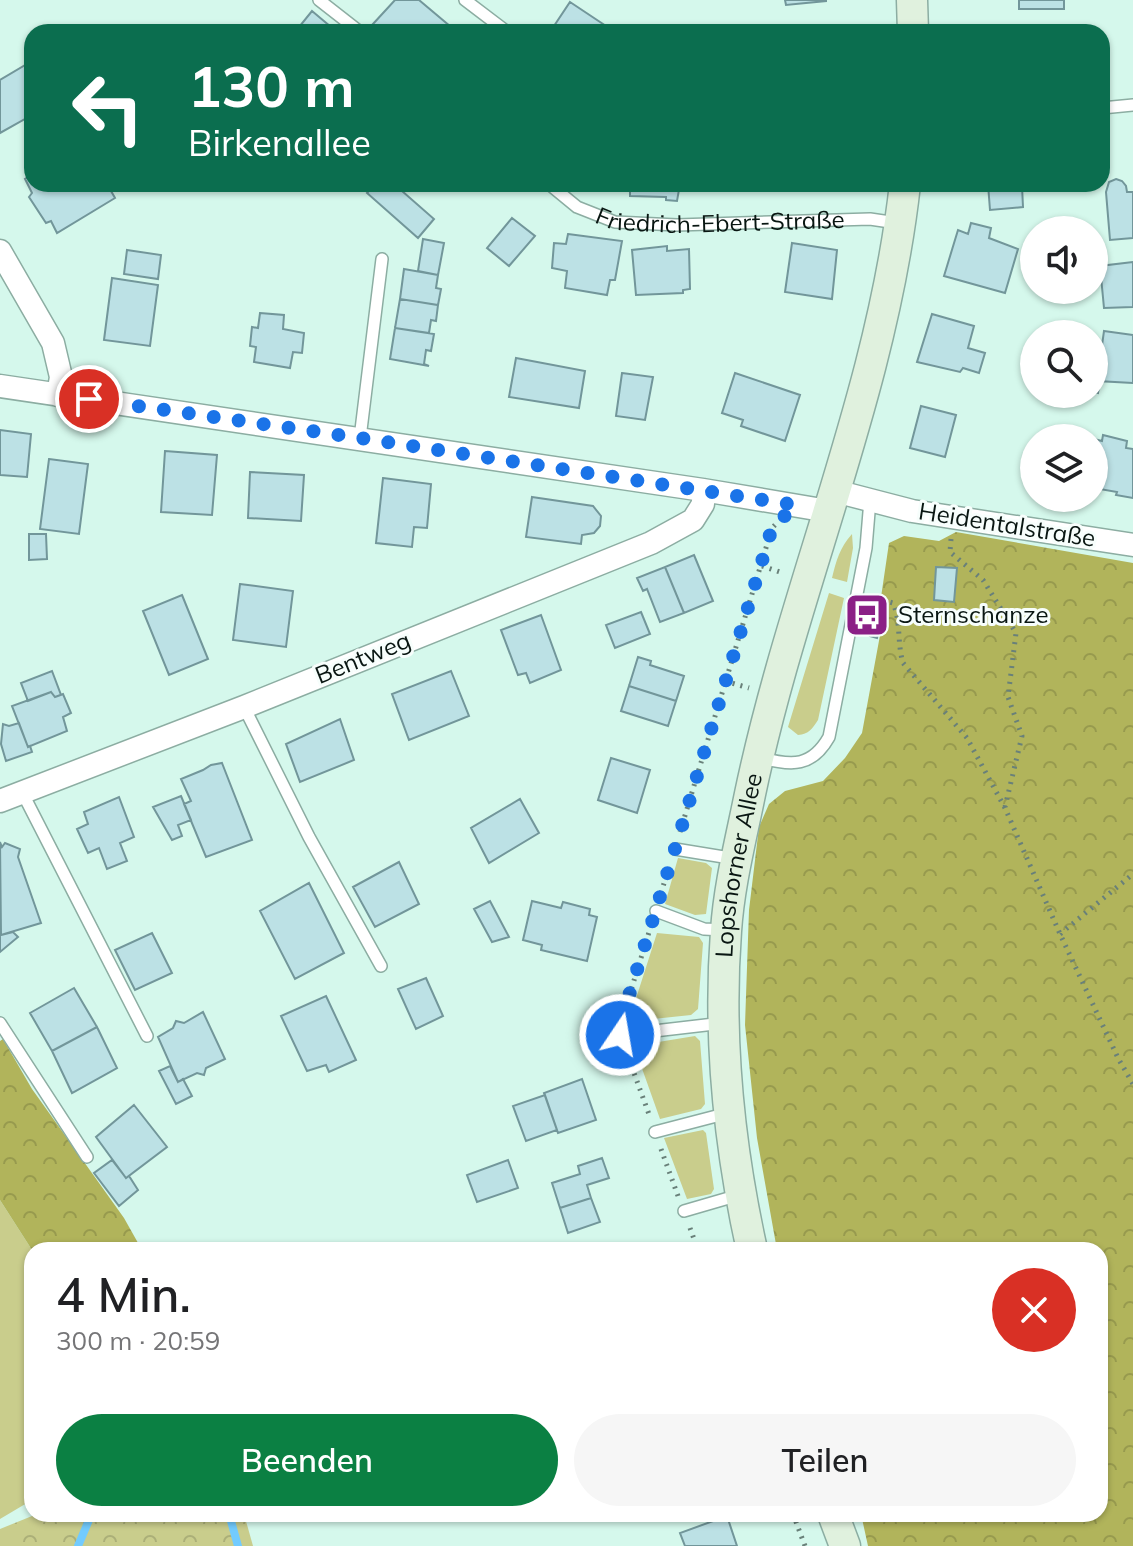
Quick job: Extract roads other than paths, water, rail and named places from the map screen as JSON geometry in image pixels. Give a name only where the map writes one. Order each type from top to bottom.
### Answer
[{"type":"main road","points":[[912,0],[913,24]]},
{"type":"main road","points":[[832,501],[872,361],[901,223],[904,192]]},
{"type":"main road","name":"Lopshorner Allee","points":[[750,1242],[740,1195],[729,1113],[724,1023],[726,930],[736,859],[758,756],[832,501]]},
{"type":"main road","points":[[836,1522],[844,1546]]},
{"type":"street","points":[[0,251],[53,343],[61,377],[58,395]]},
{"type":"street","name":"Heidentalstraße","points":[[0,386],[796,505],[870,500],[912,511],[1133,545]]},
{"type":"street","name":"Bentweg","points":[[0,801],[244,707],[651,543],[693,520],[703,504],[703,490]]},
{"type":"lane","points":[[319,0],[350,24]]},
{"type":"lane","points":[[465,0],[496,24]]},
{"type":"lane","points":[[1110,107],[1133,105]]},
{"type":"lane","name":"Friedrich-Ebert-Straße","points":[[559,192],[577,207],[615,222],[677,225],[870,219],[901,223]]},
{"type":"lane","points":[[360,438],[382,259]]},
{"type":"lane","points":[[758,756],[783,763],[798,763],[812,758],[829,737],[866,548],[870,500]]},
{"type":"lane","points":[[244,707],[309,837],[381,966]]},
{"type":"lane","points":[[22,792],[147,1036]]},
{"type":"lane","points":[[675,849],[736,859]]},
{"type":"lane","points":[[656,911],[704,929],[726,930]]},
{"type":"lane","points":[[0,1023],[87,1157]]},
{"type":"lane","points":[[620,1035],[724,1023]]},
{"type":"lane","points":[[655,1132],[729,1113]]},
{"type":"lane","points":[[684,1211],[740,1195]]},
{"type":"waterway","points":[[78,1546],[88,1522]]},
{"type":"waterway","points":[[231,1522],[238,1546]]},
{"type":"place","name":"Sternschanze","points":[[867,615]]}]
